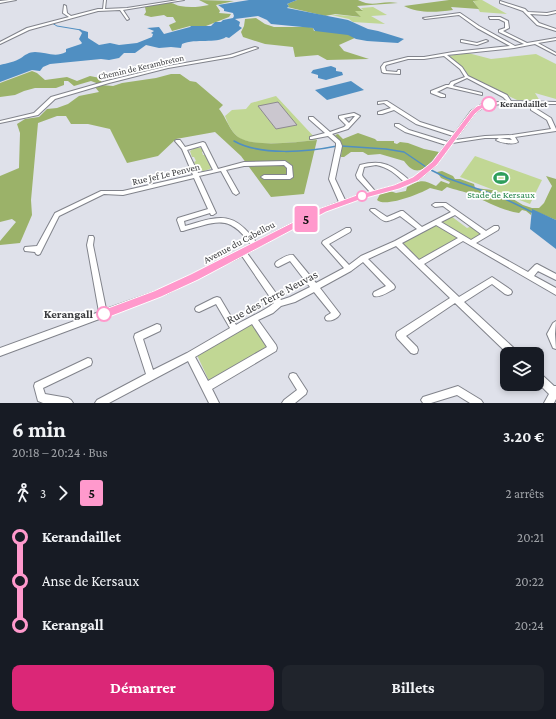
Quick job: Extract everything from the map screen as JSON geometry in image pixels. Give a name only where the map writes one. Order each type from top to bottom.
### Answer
[{"type":"street","points":[[0,2],[15,0]]},
{"type":"street","points":[[104,9],[105,0]]},
{"type":"street","points":[[0,43],[28,29],[70,16],[104,9],[121,9],[183,0]]},
{"type":"street","points":[[506,0],[501,2],[524,10],[534,22],[556,30]]},
{"type":"street","points":[[511,0],[517,1]]},
{"type":"street","points":[[64,6],[65,13],[70,16]]},
{"type":"street","points":[[121,9],[127,19]]},
{"type":"street","points":[[528,13],[547,14],[555,12]]},
{"type":"street","points":[[426,18],[460,14],[478,27],[514,48]]},
{"type":"street","points":[[490,18],[500,18],[507,22],[507,28],[500,31],[528,45]]},
{"type":"street","points":[[399,71],[399,73],[384,72],[382,67],[385,64],[408,58],[424,58],[482,50],[514,48],[537,44],[556,38]]},
{"type":"street","points":[[462,41],[477,44],[486,41]]},
{"type":"street","points":[[477,44],[482,50]]},
{"type":"street","points":[[537,44],[556,54]]},
{"type":"street","name":"Chemin de Kerambreton","points":[[0,122],[36,114],[53,98],[135,75],[168,67],[231,56],[256,48]]},
{"type":"street","points":[[445,55],[461,68],[467,77],[505,96],[510,102]]},
{"type":"street","points":[[450,87],[452,82],[467,77]]},
{"type":"street","points":[[443,96],[433,92],[444,87],[450,87],[480,94]]},
{"type":"street","points":[[380,103],[385,102],[418,123],[455,135]]},
{"type":"street","name":"Avenue du Cabellou","points":[[0,352],[165,291],[243,253],[323,210],[343,202],[408,182],[421,176],[430,168],[470,116],[479,107],[494,103],[510,102],[556,103]]},
{"type":"street","points":[[397,126],[407,131],[450,143],[460,144],[487,139],[515,142],[512,136],[554,130],[549,119],[532,109],[533,102]]},
{"type":"street","points":[[380,113],[395,108]]},
{"type":"street","points":[[549,119],[556,116]]},
{"type":"street","points":[[311,118],[329,133],[339,144],[332,179],[343,202]]},
{"type":"street","points":[[312,138],[346,128],[349,125]]},
{"type":"street","points":[[178,142],[184,149],[216,220]]},
{"type":"street","points":[[184,149],[203,144],[236,193]]},
{"type":"street","name":"Rue Jef Le Penven","points":[[26,250],[39,251],[57,215],[103,192],[123,193],[244,164],[285,163],[290,167],[290,177],[264,177]]},
{"type":"street","points":[[374,193],[360,178],[359,175],[362,166],[372,163],[391,167],[408,182]]},
{"type":"street","points":[[435,204],[444,204],[486,234]]},
{"type":"street","points":[[212,210],[180,220],[183,229],[225,219],[238,225],[255,246]]},
{"type":"street","points":[[373,210],[386,220],[401,213],[420,229]]},
{"type":"street","name":"Rue des Terre Neuvas","points":[[100,403],[190,356],[270,311],[279,304],[292,300],[316,288],[348,269],[363,258],[397,243],[420,229],[455,212]]},
{"type":"street","points":[[435,222],[556,292]]},
{"type":"street","points":[[471,243],[496,228]]},
{"type":"street","points":[[348,230],[325,243],[348,269]]},
{"type":"street","points":[[91,238],[90,245],[103,314]]},
{"type":"street","points":[[420,263],[462,238]]},
{"type":"street","points":[[397,243],[420,263],[507,347]]},
{"type":"street","points":[[243,253],[279,304]]},
{"type":"street","points":[[278,264],[291,258],[336,314],[329,318]]},
{"type":"street","points":[[363,258],[391,287],[377,294]]},
{"type":"street","points":[[529,276],[537,267],[556,277]]},
{"type":"street","points":[[414,350],[400,335],[492,280],[508,292]]},
{"type":"street","points":[[199,309],[217,300],[234,330]]},
{"type":"street","points":[[206,387],[272,348],[254,319]]},
{"type":"street","points":[[556,325],[551,334],[556,345]]},
{"type":"street","points":[[151,376],[138,338],[157,328]]},
{"type":"street","points":[[190,356],[214,403]]},
{"type":"street","points":[[68,403],[40,398],[38,386],[88,362]]},
{"type":"street","points":[[287,403],[303,391],[293,377]]},
{"type":"street","points":[[544,386],[553,398]]},
{"type":"street","points":[[426,400],[458,390],[478,403]]},
{"type":"green space","points":[[199,0],[234,1],[216,5],[220,11],[219,13],[231,14],[229,17],[206,26],[190,26],[172,31],[169,25],[176,22],[173,17],[167,17],[164,15],[151,17],[144,15],[146,12],[145,7],[161,3],[172,3],[187,7],[209,5]]},
{"type":"green space","points":[[297,0],[358,0],[373,4],[386,2],[398,3],[357,6],[363,11],[355,11],[361,17],[335,14],[325,16],[287,7],[289,6],[287,4]]},
{"type":"green space","points":[[449,0],[479,0],[473,1],[479,9],[451,7],[453,10],[428,12],[410,9],[404,6]]},
{"type":"green space","points":[[473,0],[482,0],[507,14],[480,12]]},
{"type":"green space","points":[[373,7],[387,15],[371,16],[385,24],[353,22],[349,19],[327,14],[360,17],[354,11],[363,10],[361,8]]},
{"type":"green space","points":[[256,18],[265,24],[274,27],[309,27],[313,28],[314,31],[338,31],[357,37],[339,45],[344,51],[369,59],[327,60],[318,55],[295,57],[293,47],[265,44],[243,37],[241,32],[245,19]]},
{"type":"green space","points":[[468,53],[491,59],[536,54],[556,64],[556,99],[535,93],[540,101],[517,100],[473,79],[464,69],[448,56]]},
{"type":"green space","points":[[32,71],[37,73],[45,80],[67,77],[77,81],[90,76],[100,78],[102,83],[99,84],[91,81],[74,86],[68,81],[64,81],[64,85],[56,88],[35,88],[15,95],[0,97],[0,83]]},
{"type":"green space","points":[[171,74],[180,74],[190,81],[196,82],[223,105],[219,109],[234,133],[242,139],[258,143],[289,143],[317,140],[304,194],[271,197],[241,156],[215,132],[176,139],[158,156],[127,163],[110,129],[88,124],[71,124],[66,116],[57,116],[38,123],[31,200],[32,215],[20,243],[0,245],[0,241],[16,222],[12,219],[0,222],[0,176],[19,168],[20,133],[17,124],[25,119],[39,117],[47,109],[57,108],[68,104],[79,96],[99,92],[95,87],[101,85],[113,86]]},
{"type":"green space","points":[[276,96],[317,140],[257,143],[241,139],[233,132],[225,116],[232,110],[246,109],[251,103]]},
{"type":"green space","points":[[358,133],[377,141],[394,141],[394,143],[397,144],[400,142],[408,143],[424,149],[439,152],[427,166],[419,170],[414,170],[409,167],[404,161],[380,154],[368,155],[363,152],[351,152],[344,157],[341,157],[342,144],[335,135],[338,134],[343,139]]},
{"type":"green space","points":[[195,148],[202,148],[204,151],[202,152],[203,155],[206,155],[207,160],[212,166],[210,169],[204,171],[198,170],[194,162],[196,161],[194,157],[192,157],[190,151]]},
{"type":"green space","name":"Stade de Kersaux","points":[[475,156],[542,180],[530,204],[460,177]]},
{"type":"green space","points":[[442,171],[453,176],[455,179],[460,179],[474,184],[475,188],[492,190],[532,208],[539,208],[544,203],[552,186],[546,176],[556,179],[556,220],[532,210],[531,215],[522,210],[519,213],[506,210],[469,194],[447,187],[442,191],[430,188],[412,196],[395,201],[381,202],[377,200],[380,194],[390,191],[396,193],[406,191],[407,187],[422,181],[436,186],[441,181],[449,184],[450,182],[441,178],[437,172]]},
{"type":"green space","points":[[451,216],[467,228],[472,226],[484,234],[470,242],[438,222]]},
{"type":"green space","points":[[435,223],[459,239],[421,261],[400,242]]},
{"type":"green space","points":[[252,321],[269,348],[210,383],[197,355]]},
{"type":"water","points":[[249,0],[297,0],[287,4],[289,6],[287,8],[348,20],[368,29],[404,39],[398,43],[367,41],[356,39],[348,35],[315,31],[313,28],[271,24],[267,20],[258,16],[235,19],[240,22],[239,26],[242,28],[229,38],[226,37],[217,40],[188,42],[182,44],[181,48],[159,48],[146,45],[135,53],[124,53],[119,58],[50,64],[43,67],[40,71],[32,70],[0,82],[0,65],[16,60],[33,52],[54,55],[62,54],[66,52],[66,49],[81,44],[82,43],[79,39],[82,33],[78,29],[88,32],[88,38],[99,45],[110,43],[119,45],[137,43],[152,37],[153,34],[151,33],[154,31],[147,28],[159,27],[164,34],[191,26],[211,26],[215,22],[221,22],[223,20],[233,18],[233,13],[224,11],[224,9],[218,5]]},
{"type":"water","points":[[331,66],[336,68],[336,71],[342,72],[343,75],[326,80],[318,78],[318,75],[311,73],[313,70]]},
{"type":"water","points":[[351,81],[364,90],[327,100],[315,90]]},
{"type":"water","points":[[532,209],[556,220],[556,249],[530,229]]},
{"type":"building","points":[[278,102],[297,125],[276,129],[258,106]]},
{"type":"waterway","points":[[52,23],[57,26],[81,30]]},
{"type":"waterway","points":[[234,141],[245,146],[270,151],[299,151],[337,146]]},
{"type":"waterway","points":[[341,146],[386,149],[404,152],[429,169],[447,178],[503,198],[532,212]]},
{"type":"bus line","name":"5","points":[[104,314],[157,294],[195,277],[323,210],[360,197],[396,187],[416,179],[434,164],[473,112],[479,107],[489,104]]},
{"type":"place","name":"Kerandaillet","points":[[489,104]]},
{"type":"place","name":"Stade de Kersaux","points":[[501,178]]},
{"type":"place","name":"Kerangall","points":[[104,314]]}]
